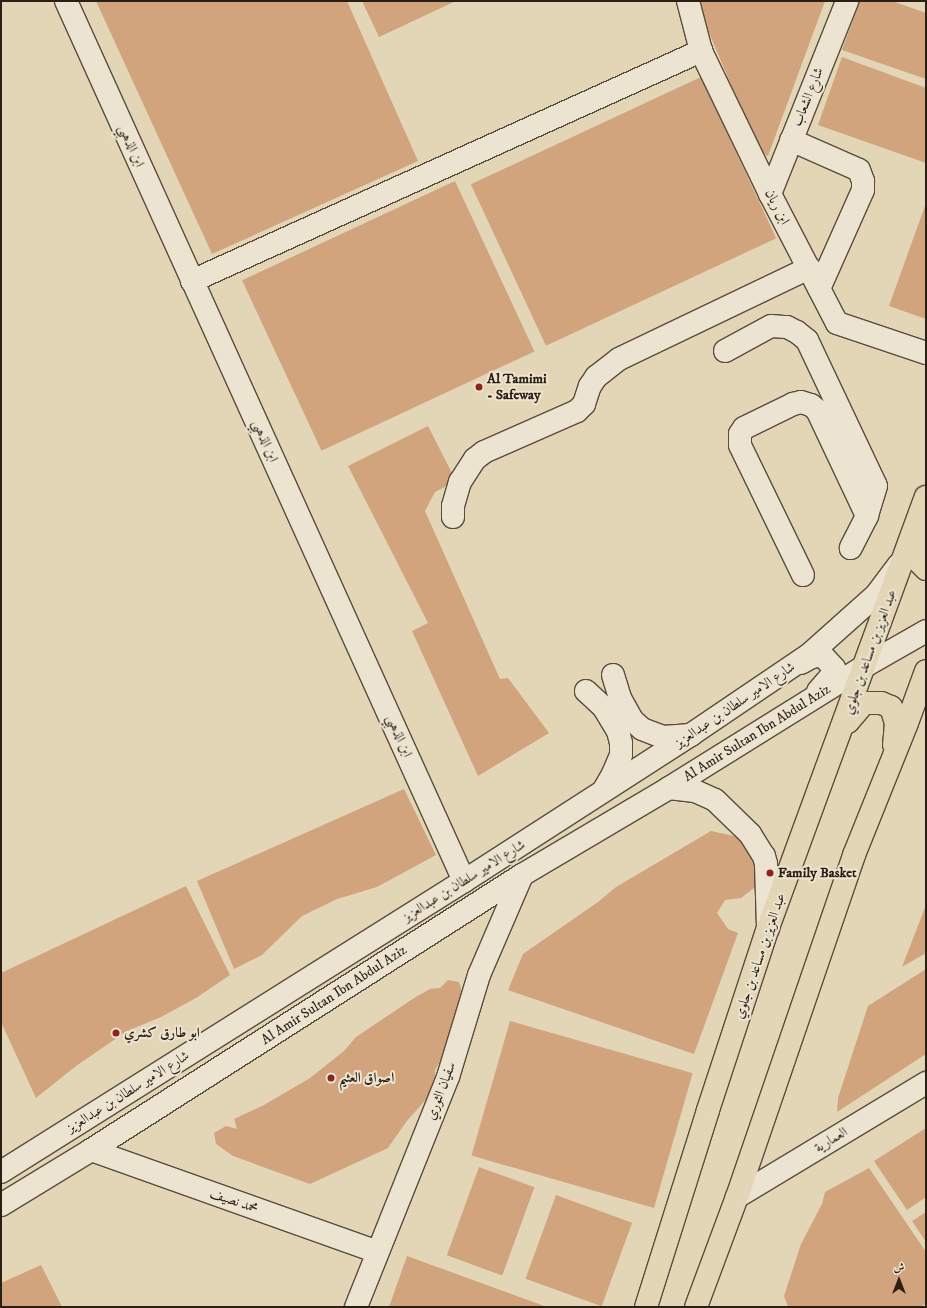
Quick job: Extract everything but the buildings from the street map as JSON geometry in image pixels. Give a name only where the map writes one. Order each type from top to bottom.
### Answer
[{"type":"main road","name":"عبد العزيز بن مساعد بن جلوي","points":[[646,1307],[708,1110],[768,928],[923,504]]},
{"type":"main road","points":[[923,504],[916,559],[926,569]]},
{"type":"main road","points":[[696,1307],[737,1197],[854,856],[926,671]]},
{"type":"main road","points":[[838,740],[850,717],[864,703],[881,703],[891,706],[896,723],[890,763]]},
{"type":"street","name":"ابن الذهبي","points":[[66,1],[464,881]]},
{"type":"street","name":"ابن ريان","points":[[688,1],[701,51],[770,194],[837,324],[926,353]]},
{"type":"street","name":"شارع الشعاب","points":[[770,194],[846,1]]},
{"type":"street","points":[[192,281],[701,51]]},
{"type":"street","points":[[791,140],[859,170],[863,181],[863,190],[819,289]]},
{"type":"street","points":[[453,517],[453,506],[460,482],[475,459],[484,452],[576,411],[584,404],[590,386],[596,377],[619,359],[809,268]]},
{"type":"street","points":[[725,351],[771,326],[787,328],[797,332],[807,340],[876,486],[867,516],[851,548]]},
{"type":"street","points":[[803,575],[740,444],[740,434],[744,428],[793,404],[801,402],[811,405],[817,410],[867,516]]},
{"type":"street","name":"شارع الامير سلطان بن عبدالعزيز","points":[[1,1172],[602,793],[789,669],[838,631],[876,595],[903,560]]},
{"type":"street","name":"Al Amir Sultan Ibn Abdul Aziz","points":[[1,1205],[91,1150],[522,875],[669,788],[865,666],[926,631]]},
{"type":"street","points":[[789,669],[812,657],[822,655],[834,668],[832,675],[809,701]]},
{"type":"street","points":[[613,675],[620,698],[632,720],[642,729],[663,737],[692,734]]},
{"type":"street","points":[[586,691],[604,708],[618,731],[621,743],[621,756],[602,793]]},
{"type":"street","points":[[907,723],[926,704]]},
{"type":"street","name":"Al Amir Sultan Ibn Abdul Aziz","points":[[669,788],[695,791],[715,800],[750,834],[764,856],[766,864],[768,928]]},
{"type":"street","name":"سفيان الثوري","points":[[356,1307],[448,1077],[479,975],[522,875]]},
{"type":"street","name":"العمارية","points":[[737,1197],[926,1083]]},
{"type":"street","name":"محمد نصيف","points":[[91,1150],[377,1252]]},
{"type":"place","name":"Al Tamimi - Safeway","points":[[479,387]]},
{"type":"place","name":"Family Basket","points":[[770,873]]},
{"type":"place","name":"ابو طارق كشري","points":[[116,1033]]},
{"type":"place","name":"اصواق العثيم","points":[[331,1078]]}]
